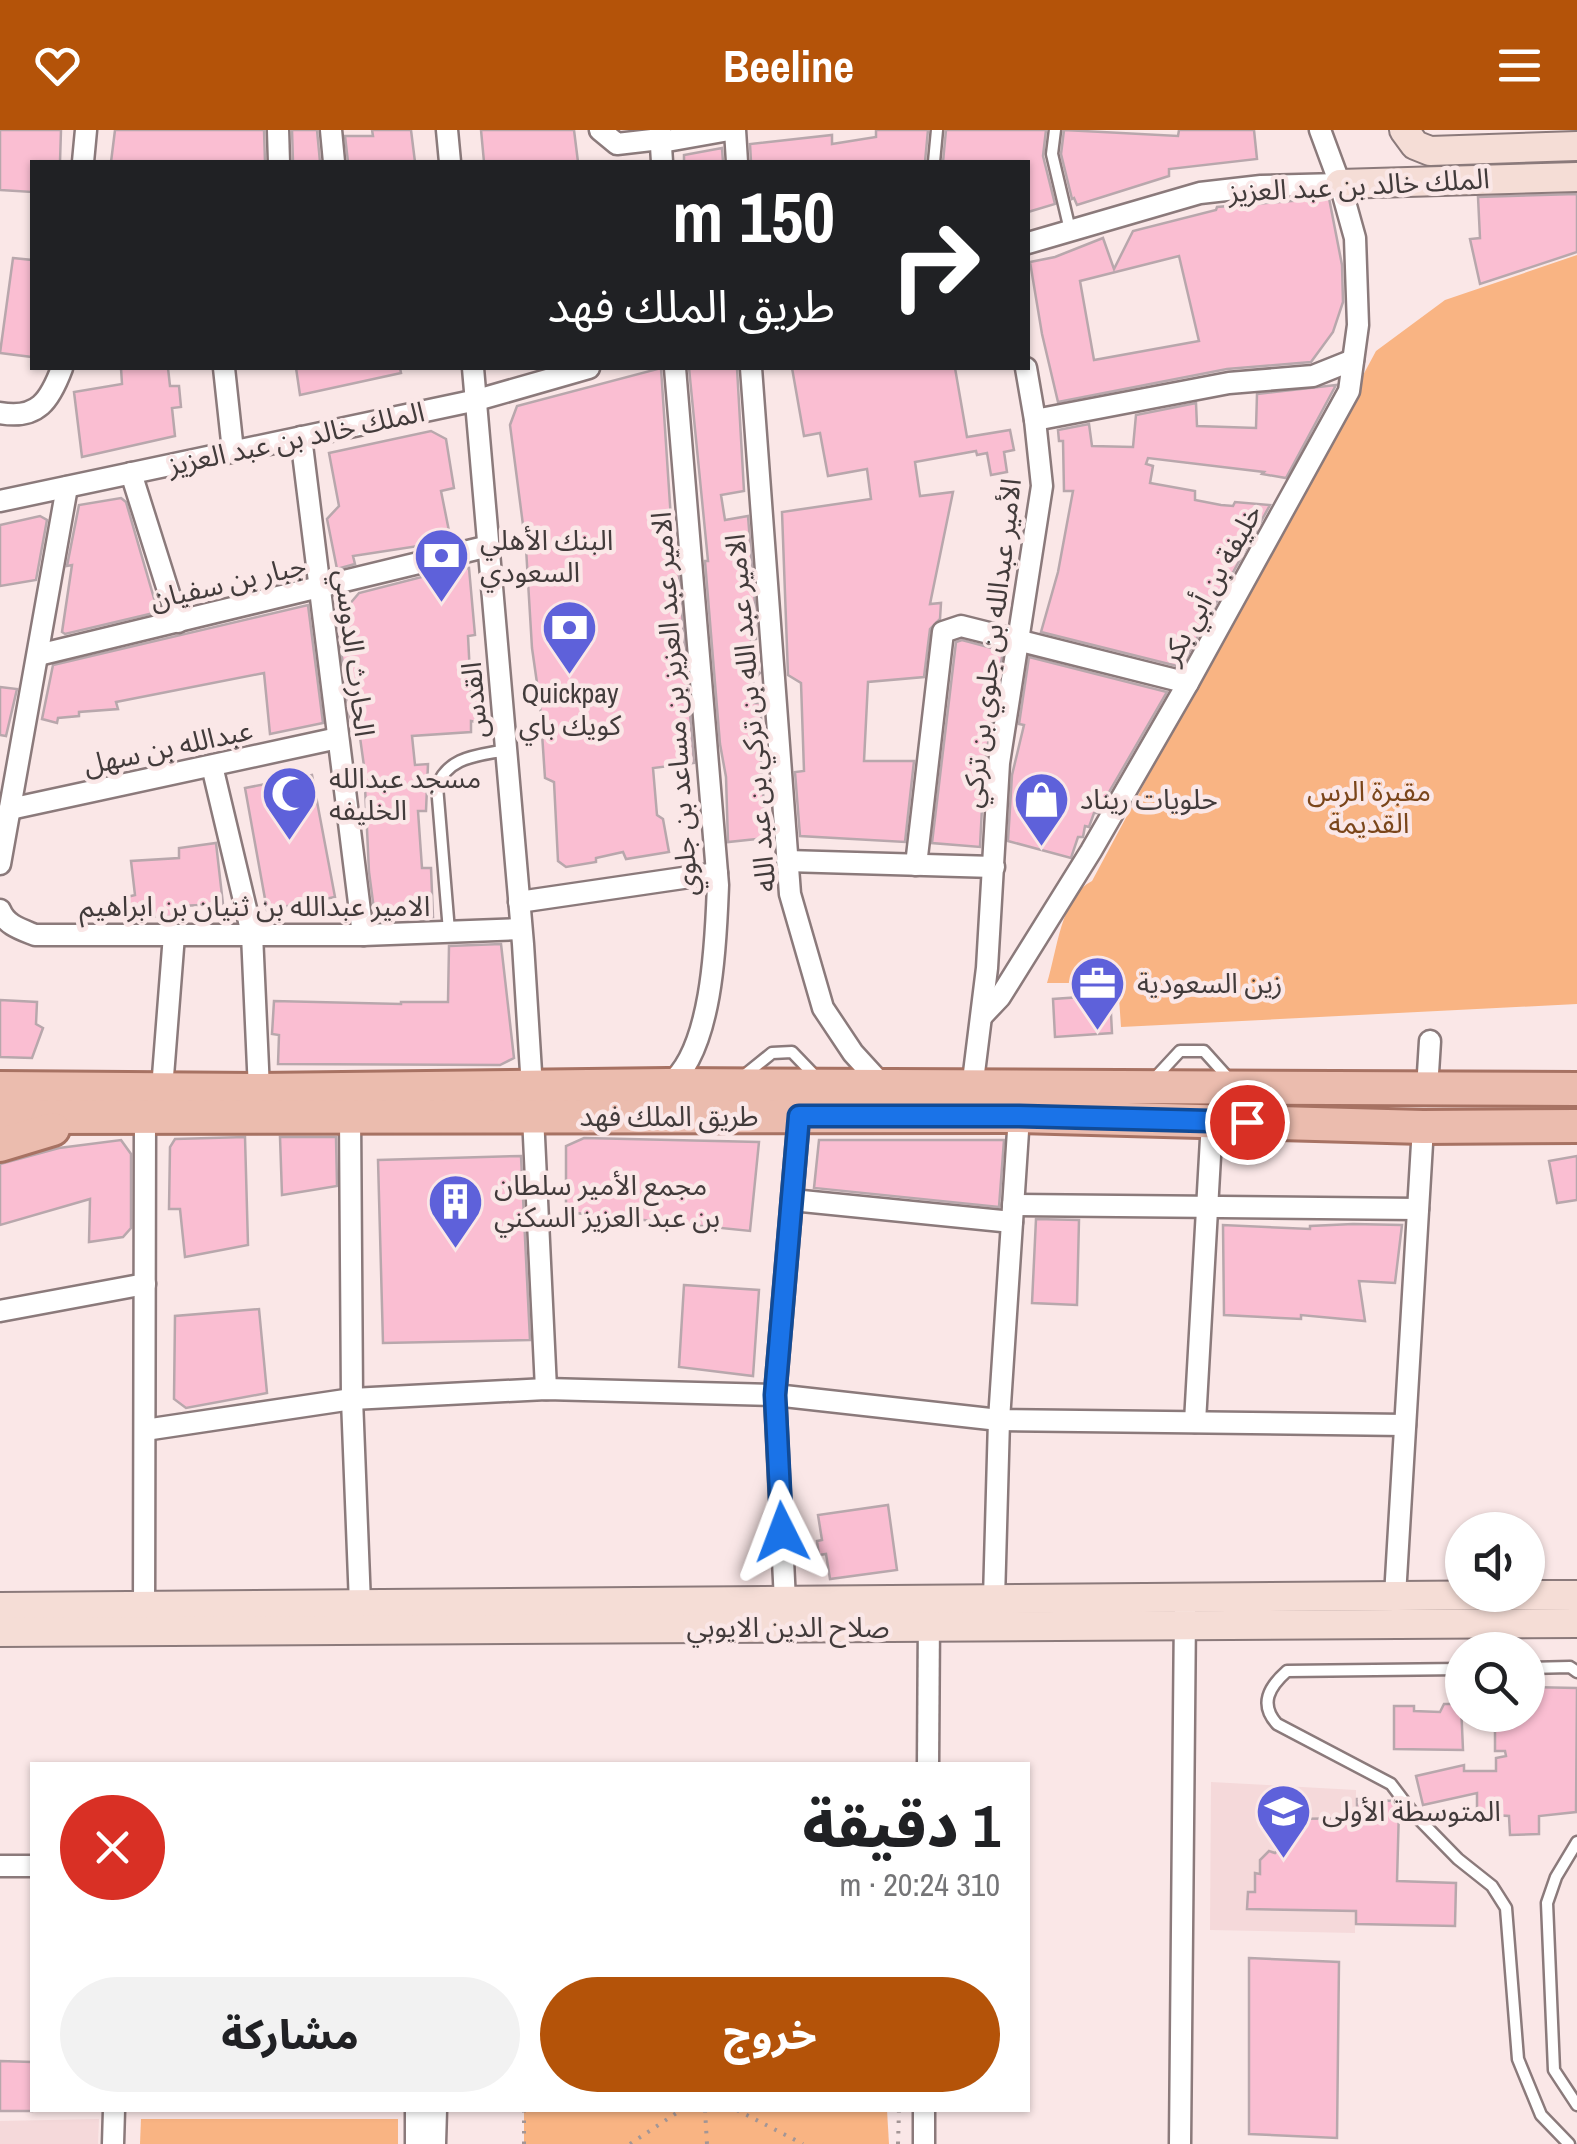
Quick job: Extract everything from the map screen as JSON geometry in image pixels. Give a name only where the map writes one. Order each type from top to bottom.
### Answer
[{"type":"main road","name":"طريق الملك فهد","points":[[0,1088],[350,1116],[533,1102],[668,1085],[1145,1089],[1216,1105],[1422,1126],[1577,1126]]},
{"type":"main road","name":"طريق الملك فهد","points":[[0,1117],[112,1115],[154,1102],[259,1090],[799,1116],[1019,1116],[1427,1089],[1577,1089]]},
{"type":"main road","points":[[0,1145],[112,1115]]},
{"type":"street","points":[[83,160],[86,130]]},
{"type":"street","points":[[278,130],[279,160]]},
{"type":"street","points":[[331,130],[334,160]]},
{"type":"street","points":[[447,130],[450,160]]},
{"type":"street","points":[[600,130],[617,144],[660,134]]},
{"type":"street","points":[[660,134],[667,141],[732,130],[738,160]]},
{"type":"street","name":"الملك خالد بن عبد العزيز","points":[[1404,130],[1415,144],[1430,151],[1577,146]]},
{"type":"street","points":[[660,134],[662,160]]},
{"type":"street","name":"خليفة بن أبي بكر","points":[[982,1016],[1000,996],[1091,850],[1348,392],[1358,325],[1354,238],[1326,134]]},
{"type":"street","name":"الملك خالد بن عبد العزيز","points":[[1030,242],[1200,193],[1261,186],[1577,177]]},
{"type":"street","points":[[1036,420],[1228,383],[1314,376],[1353,360]]},
{"type":"street","points":[[0,412],[24,414],[40,406],[52,394],[61,370]]},
{"type":"street","points":[[224,370],[233,451]]},
{"type":"street","name":"القدس","points":[[473,370],[521,929],[546,1390]]},
{"type":"street","name":"الملك خالد بن عبد العزيز","points":[[0,501],[476,400],[583,370]]},
{"type":"street","name":"الامير عبد العزيز بن مساعد بن جلوي","points":[[668,1085],[686,1068],[703,1022],[716,926],[717,873],[675,370]]},
{"type":"street","name":"الامير عبد الله بن تركي بن عبد الله","points":[[751,370],[790,894],[822,1008],[853,1053],[885,1088]]},
{"type":"street","name":"الأمير عبدالله بن جلوي بن تركي","points":[[994,867],[999,763],[1042,486],[1026,370]]},
{"type":"street","name":"الحارث الدوسي","points":[[301,437],[364,934]]},
{"type":"street","points":[[131,473],[178,622]]},
{"type":"street","points":[[0,864],[67,486]]},
{"type":"street","name":"جبار بن سفيان","points":[[38,655],[489,546]]},
{"type":"street","points":[[916,865],[943,632],[961,626],[1188,683]]},
{"type":"street","name":"عبدالله بن سهل","points":[[10,810],[338,738]]},
{"type":"street","points":[[212,766],[252,934],[259,1090]]},
{"type":"street","points":[[787,861],[994,867]]},
{"type":"street","name":"خليفة بن أبي بكر","points":[[972,1089],[994,867]]},
{"type":"street","points":[[519,902],[717,873]]},
{"type":"street","name":"الامير عبدالله بن ثنيان بن ابراهيم","points":[[0,910],[3,918],[16,928],[34,935],[364,934],[521,929]]},
{"type":"street","points":[[144,1618],[145,1284],[154,1102],[174,934]]},
{"type":"street","points":[[1427,1089],[1430,1041]]},
{"type":"street","points":[[1195,1422],[1216,1105]]},
{"type":"street","points":[[350,1116],[352,1399],[360,1604]]},
{"type":"street","points":[[784,1600],[775,1395],[799,1116]]},
{"type":"street","points":[[994,1599],[999,1420],[1019,1116]]},
{"type":"street","points":[[1395,1596],[1422,1126]]},
{"type":"street","points":[[792,1200],[1012,1214],[1207,1208],[1418,1209]]},
{"type":"street","points":[[0,1311],[145,1284]]},
{"type":"street","points":[[144,1430],[352,1399],[546,1390],[775,1395],[999,1420],[1405,1425]]},
{"type":"street","name":"صلاح الدين الايوبي","points":[[1545,1595],[1577,1595]]},
{"type":"street","name":"صلاح الدين الايوبي","points":[[0,1607],[144,1618],[1185,1611],[1445,1596]]},
{"type":"street","name":"صلاح الدين الايوبي","points":[[0,1632],[360,1604],[784,1600],[929,1613],[994,1599],[1185,1611],[1577,1623]]},
{"type":"street","points":[[1180,2144],[1185,1611]]},
{"type":"street","points":[[928,1762],[929,1613]]},
{"type":"street","points":[[0,1866],[30,1866]]},
{"type":"street","points":[[113,2144],[114,2112]]},
{"type":"street","points":[[416,2112],[416,2144]]},
{"type":"street","points":[[435,2144],[436,2112]]},
{"type":"street","points":[[924,2112],[924,2144]]},
{"type":"lane","points":[[934,160],[937,130]]},
{"type":"lane","points":[[1055,130],[1052,154],[1070,230]]},
{"type":"lane","points":[[449,932],[437,786],[442,772],[455,761],[506,750]]},
{"type":"lane","points":[[1545,1668],[1570,1668],[1577,1672]]},
{"type":"lane","points":[[1445,1669],[1288,1671],[1274,1682],[1266,1698],[1268,1713],[1277,1724],[1392,1784],[1413,1813],[1458,1860],[1499,1895],[1506,1908],[1518,2059],[1541,2115],[1569,2144]]},
{"type":"lane","points":[[1577,1842],[1546,1903],[1554,2070],[1577,2105]]},
{"type":"path","points":[[524,2112],[524,2144]]},
{"type":"path","points":[[630,2144],[677,2112]]},
{"type":"path","points":[[705,2112],[706,2144]]},
{"type":"path","points":[[742,2112],[803,2144]]},
{"type":"path","points":[[898,2144],[899,2112]]},
{"type":"shaded area","name":"المتوسطة الأولى","points":[[1211,1782],[1356,1790],[1355,1933],[1210,1930]]},
{"type":"shaded area","points":[[99,2119],[98,2144],[0,2144],[0,2121]]},
{"type":"green space","name":"مقبرة الرس القديمة","points":[[1577,255],[1577,1004],[1121,1027],[1118,983],[1047,983],[1073,899],[1092,881],[1376,351],[1445,300]]},
{"type":"green space","points":[[524,2112],[887,2112],[889,2144],[524,2144]]},
{"type":"green space","points":[[141,2119],[398,2119],[398,2144],[140,2144]]},
{"type":"building","points":[[0,130],[61,130],[60,160],[30,160],[30,192],[0,190]]},
{"type":"building","points":[[115,130],[264,130],[265,160],[111,160]]},
{"type":"building","points":[[292,130],[317,130],[320,160],[293,160]]},
{"type":"building","points":[[372,130],[411,130],[415,160],[348,160],[345,136],[373,136]]},
{"type":"building","points":[[481,130],[574,130],[578,160],[484,160]]},
{"type":"building","points":[[876,130],[928,130],[925,160],[751,160],[750,144],[832,135],[832,144],[876,137]]},
{"type":"building","points":[[946,130],[1046,130],[1043,156],[1055,204],[1030,211],[1030,160],[943,160]]},
{"type":"building","points":[[1064,130],[1178,136],[1179,130],[1254,130],[1257,159],[1169,169],[1169,176],[1077,205],[1061,154]]},
{"type":"building","points":[[722,148],[723,160],[684,160],[684,155]]},
{"type":"building","points":[[1577,194],[1577,252],[1480,284],[1470,239],[1480,238],[1478,197]]},
{"type":"building","points":[[1329,198],[1342,265],[1343,302],[1333,332],[1311,362],[1227,369],[1058,402],[1030,262],[1055,257],[1103,238],[1114,269],[1133,231],[1217,207]],"holes":[[[1179,256],[1199,341],[1094,360],[1080,281]]]},
{"type":"building","points":[[13,258],[30,260],[30,357],[0,353]]},
{"type":"building","points":[[121,370],[168,370],[170,386],[179,386],[181,407],[172,408],[175,436],[82,457],[74,392],[122,384]]},
{"type":"building","points":[[296,370],[400,370],[401,373],[300,395]]},
{"type":"building","points":[[661,370],[674,565],[678,564],[694,763],[653,768],[657,815],[663,819],[669,852],[626,859],[623,852],[566,867],[558,861],[554,782],[545,778],[526,548],[510,425],[517,406]]},
{"type":"building","points":[[689,370],[737,370],[744,491],[721,495],[725,520],[748,516],[756,617],[756,639],[751,640],[754,667],[760,673],[753,680],[754,703],[760,703],[766,838],[728,842],[708,561]]},
{"type":"building","points":[[792,370],[955,370],[967,437],[1010,430],[1014,450],[1004,452],[1007,472],[991,475],[987,453],[977,455],[976,451],[915,462],[920,496],[953,492],[930,604],[941,603],[940,619],[930,629],[924,677],[868,682],[864,761],[914,761],[905,842],[800,836],[795,772],[804,771],[801,683],[788,675],[782,512],[871,499],[867,469],[828,476],[820,433],[804,436]]},
{"type":"building","points":[[1336,385],[1286,478],[1148,458],[1146,464],[1153,466],[1150,483],[1195,491],[1195,500],[1221,505],[1270,505],[1181,667],[1041,632],[1058,572],[1073,491],[1064,491],[1063,441],[1059,441],[1058,430],[1089,424],[1092,446],[1133,447],[1136,415],[1196,403],[1197,426],[1256,428],[1257,394]]},
{"type":"building","points":[[431,431],[446,439],[454,488],[441,491],[451,541],[353,556],[355,564],[337,569],[327,519],[339,506],[329,453]]},
{"type":"building","points":[[121,498],[126,502],[158,612],[65,634],[62,632],[72,565],[67,566],[79,505]]},
{"type":"building","points":[[40,516],[47,520],[36,580],[0,586],[0,525]]},
{"type":"building","points":[[469,568],[475,635],[468,636],[471,694],[478,694],[477,722],[471,721],[471,732],[412,736],[415,765],[428,764],[426,811],[418,811],[422,868],[431,868],[433,917],[375,917],[364,766],[357,716],[350,718],[337,619],[359,593]]},
{"type":"building","points":[[308,605],[323,723],[270,734],[264,673],[116,702],[118,709],[79,712],[79,716],[58,718],[57,723],[42,719],[53,665]]},
{"type":"building","points":[[962,640],[1003,651],[984,768],[980,847],[932,843],[956,642]]},
{"type":"building","points":[[1029,657],[1167,692],[1089,827],[1085,826],[1083,837],[1078,837],[1071,858],[1008,841],[1012,775],[1024,725],[1019,724]]},
{"type":"building","points":[[0,687],[17,689],[6,736],[0,735]]},
{"type":"building","name":"مسجد عبدالله الخليفه","points":[[312,775],[335,897],[267,910],[245,788]]},
{"type":"building","points":[[216,843],[223,904],[180,906],[180,917],[127,916],[127,897],[135,895],[131,861],[179,858],[179,848]]},
{"type":"building","points":[[501,944],[514,1058],[500,1065],[278,1064],[279,1035],[272,1034],[274,1001],[448,1002],[449,946]]},
{"type":"building","points":[[1110,995],[1112,1033],[1055,1037],[1053,999]]},
{"type":"building","points":[[0,1000],[37,1002],[36,1024],[43,1028],[32,1058],[0,1057]]},
{"type":"building","points":[[245,1137],[248,1245],[185,1257],[180,1209],[169,1209],[170,1147],[175,1139]]},
{"type":"building","points":[[280,1137],[336,1137],[337,1186],[282,1195]]},
{"type":"building","points":[[584,1138],[759,1142],[750,1231],[566,1212],[566,1146]]},
{"type":"building","points":[[121,1140],[131,1154],[131,1228],[123,1237],[89,1242],[90,1199],[0,1225],[0,1164],[59,1148]]},
{"type":"building","points":[[819,1140],[1004,1140],[999,1207],[814,1188]]},
{"type":"building","name":"مجمع الأمير سلطان بن عبد العزيز السكني","points":[[521,1156],[530,1340],[383,1343],[378,1160]]},
{"type":"building","points":[[1577,1156],[1577,1200],[1557,1203],[1549,1161]]},
{"type":"building","points":[[1036,1219],[1079,1220],[1077,1305],[1032,1303]]},
{"type":"building","points":[[1353,1224],[1402,1225],[1395,1283],[1359,1281],[1365,1321],[1301,1315],[1301,1319],[1224,1315],[1223,1225],[1310,1229]]},
{"type":"building","points":[[684,1285],[759,1290],[753,1376],[679,1367]]},
{"type":"building","points":[[259,1309],[267,1393],[186,1408],[174,1399],[175,1316]]},
{"type":"building","points":[[888,1505],[897,1570],[830,1579],[826,1554],[819,1555],[817,1541],[822,1540],[818,1515]]},
{"type":"building","points":[[1545,1687],[1577,1688],[1576,1812],[1539,1816],[1539,1834],[1510,1835],[1509,1816],[1477,1814],[1477,1793],[1423,1805],[1416,1776],[1464,1765],[1464,1771],[1496,1771],[1496,1758],[1506,1756],[1505,1751],[1495,1751],[1495,1732],[1545,1732]]},
{"type":"building","points":[[1445,1704],[1445,1732],[1462,1732],[1463,1750],[1394,1749],[1394,1706],[1440,1712]]},
{"type":"building","points":[[1357,1799],[1393,1801],[1399,1809],[1397,1881],[1456,1883],[1455,1926],[1356,1924],[1356,1911],[1247,1909],[1248,1892],[1255,1892],[1255,1873],[1260,1874],[1260,1860],[1269,1851],[1275,1853],[1293,1835],[1293,1819],[1357,1818]]},
{"type":"building","points":[[1249,1958],[1339,1962],[1337,2138],[1249,2134]]},
{"type":"building","points":[[0,2061],[30,2062],[30,2111],[0,2111]]},
{"type":"place","name":"البنك الأهلي السعودي","points":[[441,605]]},
{"type":"place","name":"Quickpay كويك باي","points":[[570,676]]},
{"type":"place","name":"مسجد عبدالله الخليفه","points":[[290,843]]},
{"type":"place","name":"حلويات ريناد","points":[[1041,848]]},
{"type":"place","name":"زين السعودية","points":[[1098,1032]]},
{"type":"place","name":"مجمع الأمير سلطان بن عبد العزيز السكني","points":[[455,1250]]},
{"type":"place","name":"المتوسطة الأولى","points":[[1283,1860]]},
{"type":"route","points":[[782,1532],[775,1395],[799,1116],[1247,1122]]}]
